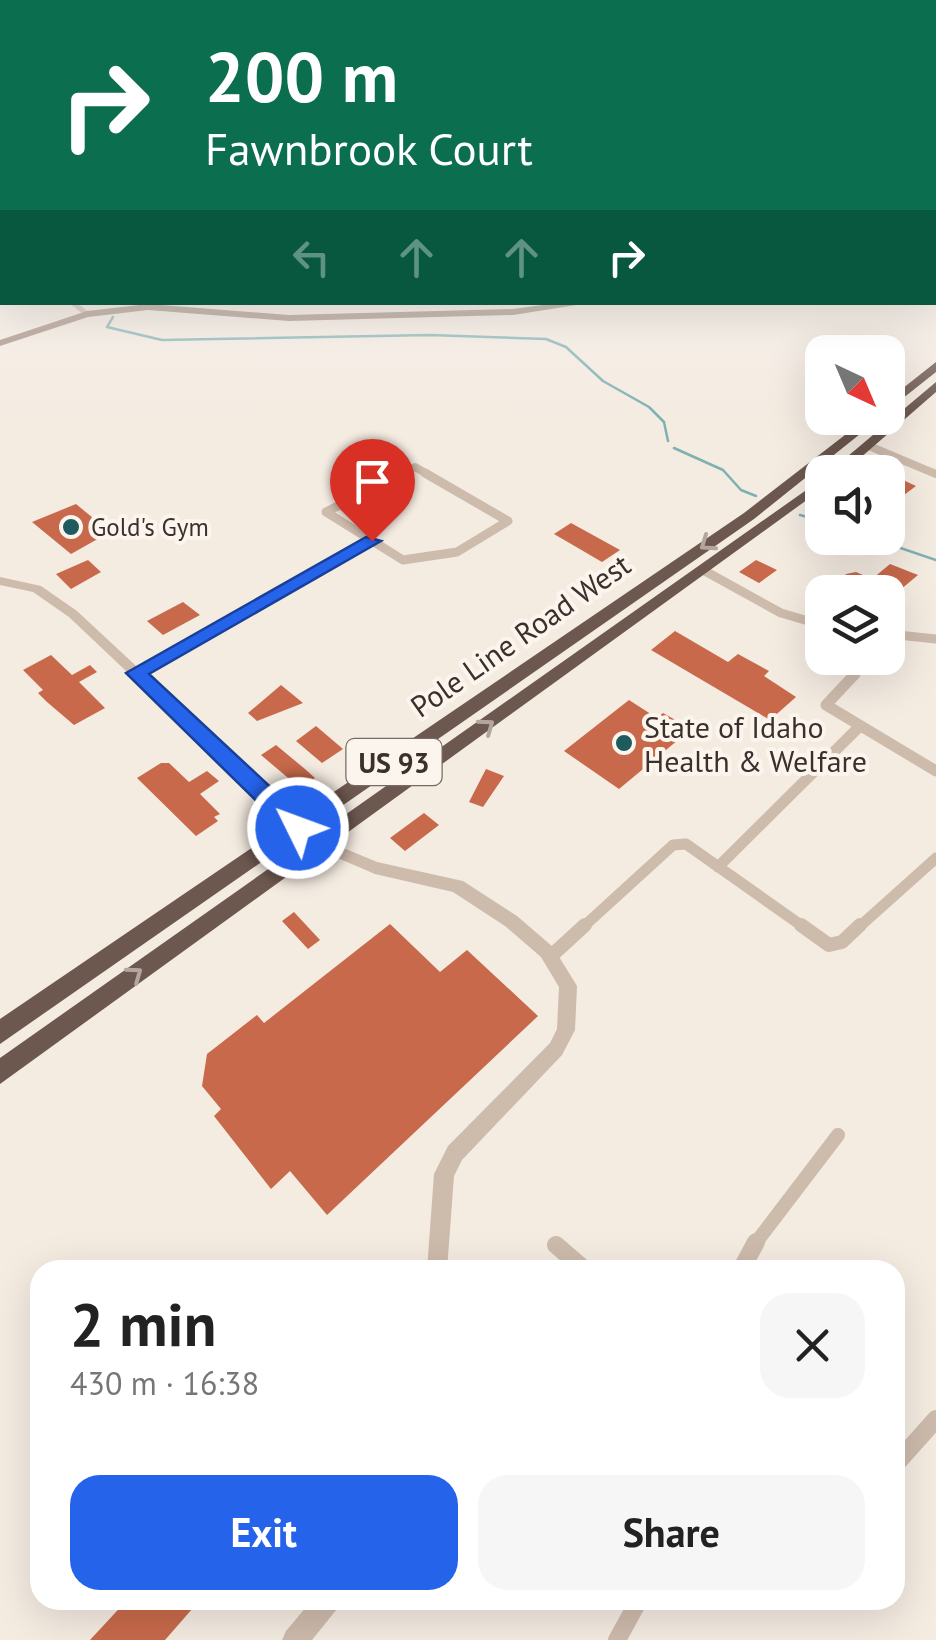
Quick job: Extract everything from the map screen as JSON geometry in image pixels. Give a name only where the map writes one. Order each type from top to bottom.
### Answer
[{"type":"highway","points":[[905,392],[936,366]]},
{"type":"highway","points":[[858,455],[936,386]]},
{"type":"highway","name":"Pole Line Road West","points":[[0,1033],[749,516],[852,435]]},
{"type":"highway","name":"Pole Line Road West","points":[[0,1072],[805,495]]},
{"type":"highway","points":[[44,1040],[48,1020],[61,1004],[115,967],[186,905]]},
{"type":"highway","points":[[0,1056],[36,1023],[41,1004]]},
{"type":"main road","points":[[0,344],[88,314],[156,305]]},
{"type":"main road","points":[[173,305],[289,318],[530,311],[570,305]]},
{"type":"street","points":[[76,305],[88,314]]},
{"type":"street","points":[[869,446],[936,474]]},
{"type":"street","points":[[415,467],[508,522],[457,552],[403,560],[372,541],[326,512],[415,467]]},
{"type":"street","points":[[136,673],[372,541]]},
{"type":"street","points":[[703,570],[782,613],[805,620]]},
{"type":"street","points":[[0,581],[48,595],[317,844],[376,868],[457,886],[511,920],[550,956],[568,986],[566,1030],[530,1077],[455,1153],[440,1194],[438,1260]]},
{"type":"street","points":[[905,636],[936,639]]},
{"type":"street","points":[[854,675],[826,705],[936,771]]},
{"type":"street","points":[[718,867],[860,726]]},
{"type":"street","points":[[550,956],[673,845],[686,844],[828,945],[842,942],[936,858]]},
{"type":"street","points":[[744,1260],[838,1135]]},
{"type":"street","points":[[556,1245],[573,1260]]},
{"type":"street","points":[[905,1453],[936,1419]]},
{"type":"street","points":[[294,1640],[320,1610]]},
{"type":"street","points":[[617,1640],[634,1610]]},
{"type":"building","points":[[905,481],[916,486],[905,494]]},
{"type":"building","name":"Gold's Gym","points":[[76,504],[110,532],[71,554],[32,522]]},
{"type":"building","points":[[571,523],[620,550],[602,562],[554,534]]},
{"type":"building","points":[[88,560],[101,572],[71,589],[56,574]]},
{"type":"building","points":[[756,560],[777,570],[759,583],[739,572]]},
{"type":"building","points":[[890,564],[918,575],[905,586],[905,575],[877,575]]},
{"type":"building","points":[[183,602],[200,615],[163,635],[147,621]]},
{"type":"building","points":[[675,631],[728,662],[738,654],[769,671],[764,676],[796,697],[770,720],[651,650]]},
{"type":"building","points":[[51,655],[72,675],[90,665],[97,672],[79,682],[105,708],[74,725],[47,702],[38,693],[43,690],[23,670]]},
{"type":"building","points":[[281,685],[303,703],[257,721],[248,713]]},
{"type":"building","name":"State of Idaho Health & Welfare","points":[[629,700],[657,718],[663,713],[679,722],[672,728],[684,735],[619,789],[564,751]]},
{"type":"building","points":[[316,726],[343,749],[322,763],[296,741]]},
{"type":"building","points":[[276,745],[315,778],[300,788],[261,755]]},
{"type":"building","points":[[161,763],[169,763],[189,782],[207,771],[219,781],[200,794],[220,814],[214,817],[218,821],[196,836],[137,778]]},
{"type":"building","points":[[486,769],[504,776],[483,807],[469,802]]},
{"type":"building","points":[[424,813],[439,825],[405,851],[390,838]]},
{"type":"building","points":[[294,912],[320,940],[308,949],[282,921]]},
{"type":"building","points":[[390,924],[440,972],[467,950],[538,1016],[327,1215],[290,1171],[271,1189],[214,1116],[221,1109],[202,1086],[207,1054],[257,1015],[264,1023]]},
{"type":"building","points":[[118,1610],[191,1610],[165,1640],[90,1640]]},
{"type":"waterway","points":[[113,317],[107,327],[162,340],[430,335],[546,339],[566,347],[603,381],[649,407],[664,422],[668,441]]},
{"type":"waterway","points":[[674,448],[723,470],[741,490],[756,496]]},
{"type":"waterway","points":[[800,515],[805,516]]},
{"type":"waterway","points":[[905,550],[936,560]]},
{"type":"place","name":"Gold's Gym","points":[[71,527]]},
{"type":"place","name":"State of Idaho Health & Welfare","points":[[624,743]]},
{"type":"route","points":[[298,828],[136,673],[372,541]]}]
